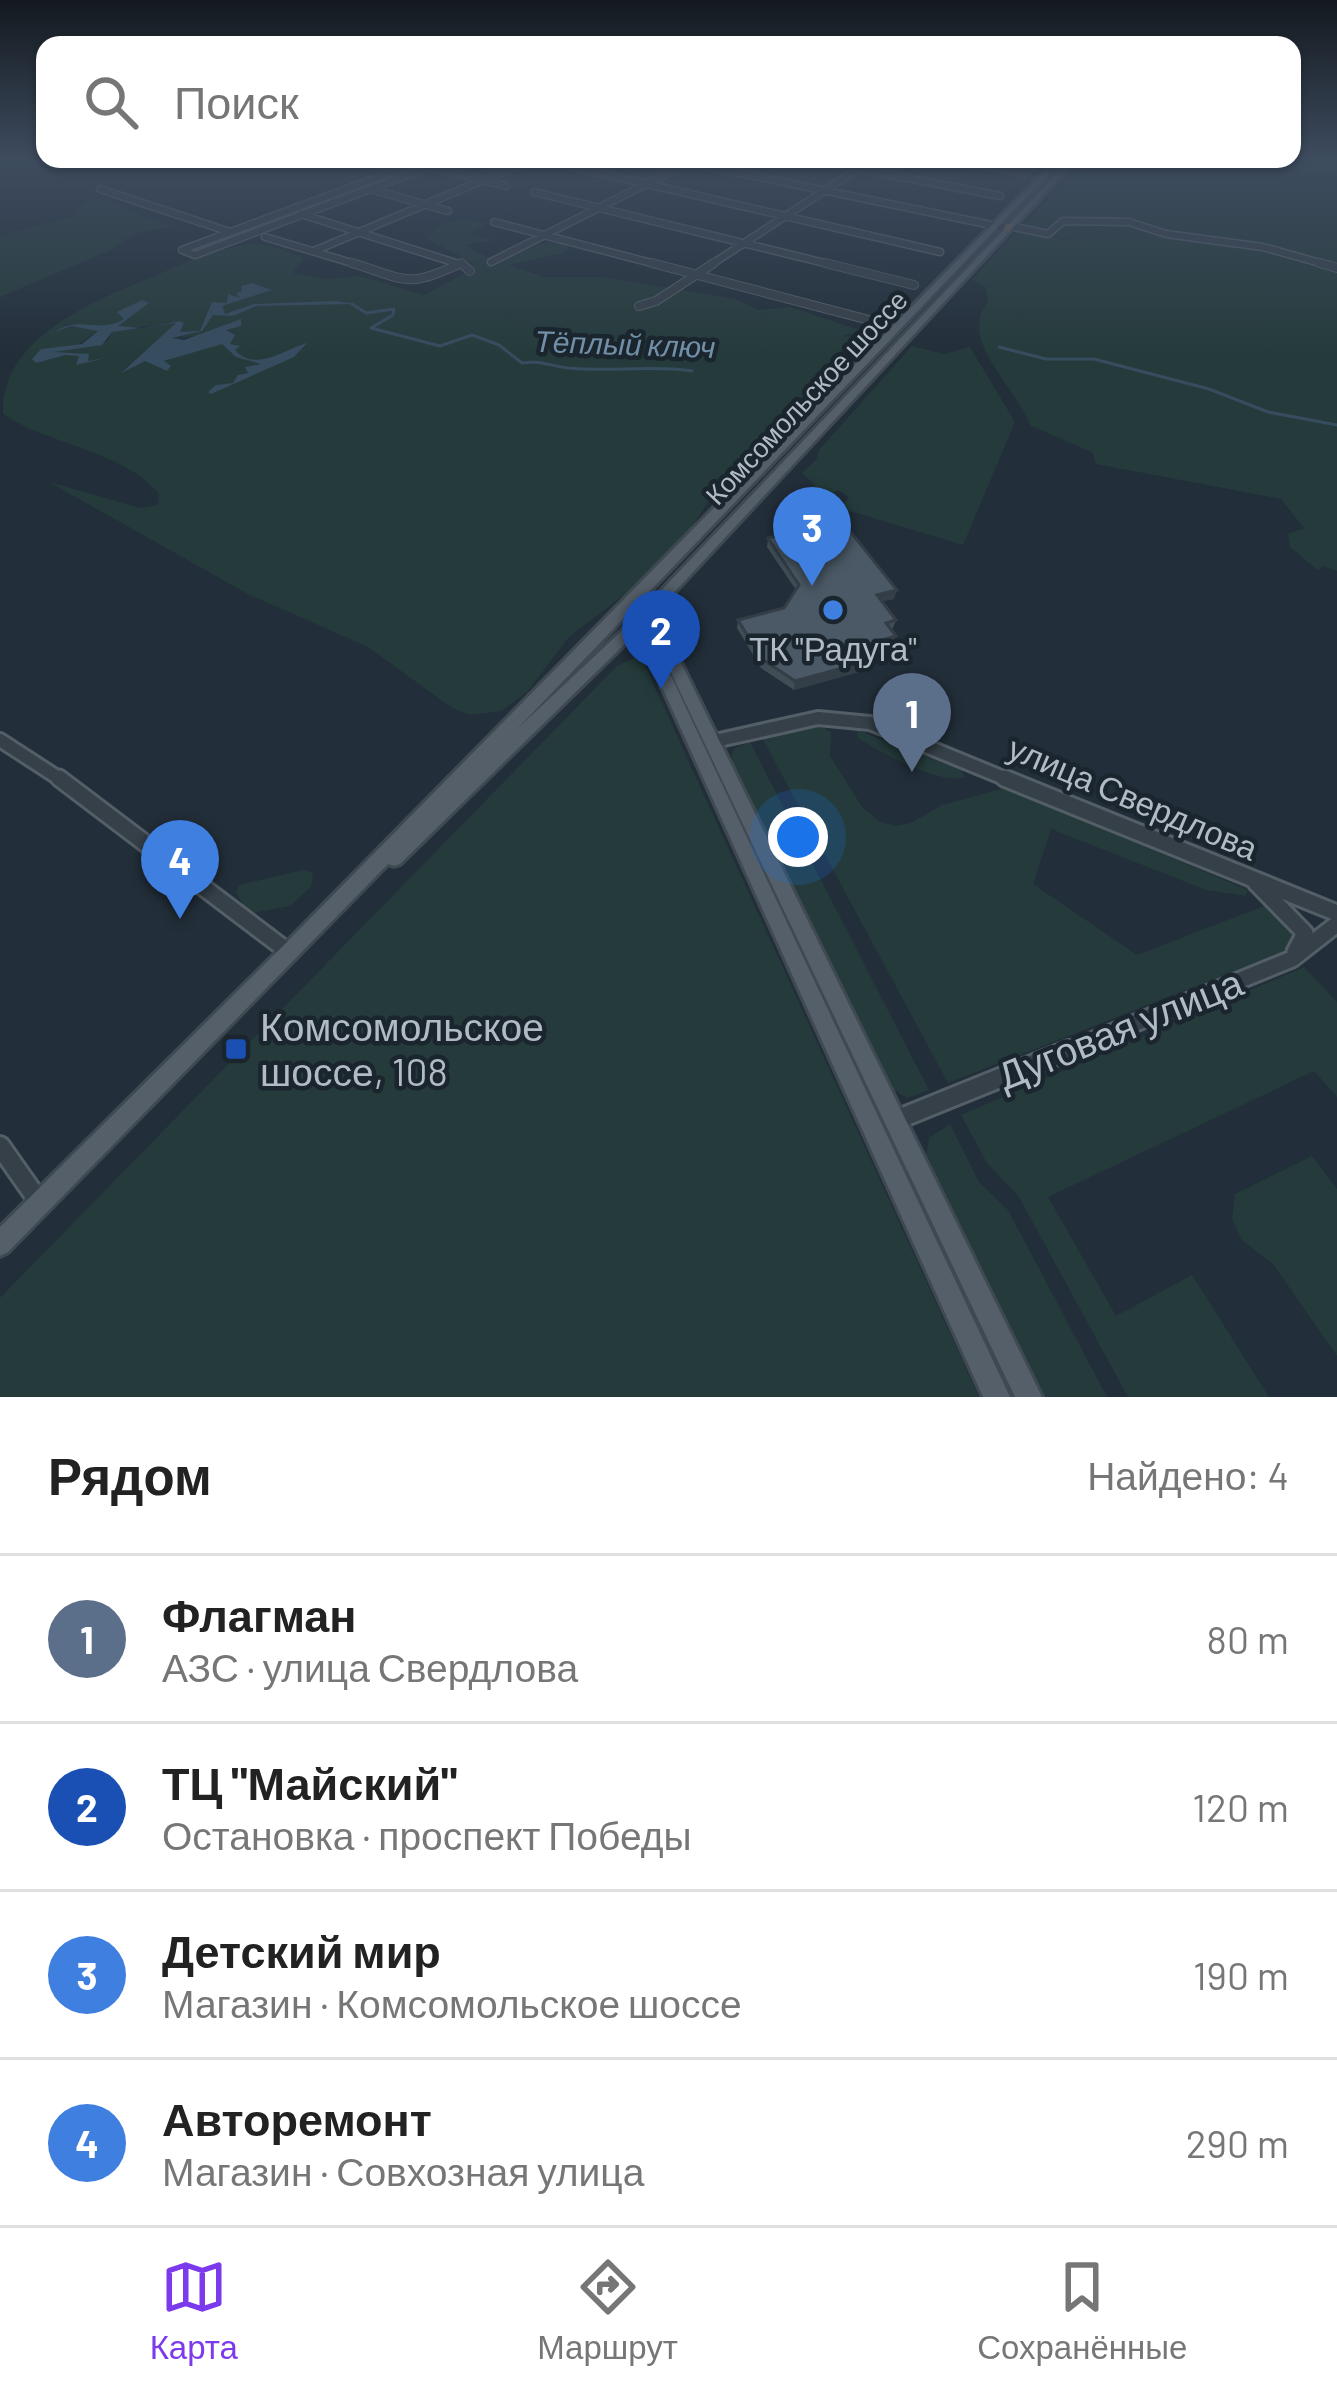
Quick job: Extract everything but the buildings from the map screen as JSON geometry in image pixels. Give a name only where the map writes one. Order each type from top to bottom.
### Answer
[{"type":"main road","name":"Комсомольское шоссе","points":[[483,763],[623,608],[991,226]]},
{"type":"main road","name":"Комсомольское шоссе","points":[[0,1244],[483,763],[636,625],[1008,227]]},
{"type":"main road","points":[[623,608],[649,611],[705,744],[885,1125],[1029,1397]]},
{"type":"main road","points":[[623,608],[705,744]]},
{"type":"main road","points":[[885,1125],[997,1397]]},
{"type":"street","points":[[212,226],[230,232]]},
{"type":"street","points":[[246,226],[182,250],[195,255],[273,226]]},
{"type":"street","points":[[341,226],[461,263],[470,271]]},
{"type":"street","points":[[314,251],[374,226]]},
{"type":"street","points":[[509,226],[869,320]]},
{"type":"street","points":[[491,262],[564,226]]},
{"type":"street","points":[[675,226],[910,284]]},
{"type":"street","points":[[638,305],[656,302],[771,226]]},
{"type":"street","points":[[826,226],[940,252]]},
{"type":"street","points":[[1002,226],[1048,234],[1057,226]]},
{"type":"street","points":[[1142,226],[1166,234],[1263,247],[1337,268]]},
{"type":"street","points":[[265,237],[418,282],[461,263]]},
{"type":"street","name":"улица Свердлова","points":[[705,744],[818,718],[870,722],[1337,914]]},
{"type":"street","points":[[0,740],[64,781],[290,953]]},
{"type":"street","points":[[1255,882],[1269,899],[1292,913],[1305,933],[1292,958]]},
{"type":"street","name":"Дуговая улица","points":[[885,1125],[1292,958],[1337,924]]},
{"type":"street","points":[[0,1146],[40,1203]]},
{"type":"green space","points":[[37,226],[170,227],[135,233],[109,251],[0,297],[0,236]]},
{"type":"green space","points":[[440,226],[482,226],[470,233],[493,240],[466,245],[494,257],[552,242],[567,243],[562,253],[509,265],[544,277],[600,277],[735,299],[759,310],[790,307],[863,331],[843,336],[857,337],[836,355],[839,360],[822,384],[784,408],[767,444],[724,479],[668,561],[569,637],[527,692],[501,711],[471,715],[452,708],[368,647],[248,594],[49,482],[141,508],[158,505],[159,494],[126,467],[3,414],[6,388],[17,364],[53,327],[124,289],[210,253],[237,246],[271,246],[304,258],[293,273],[325,279],[360,276],[424,295],[473,269],[473,263],[426,238]],"holes":[[[180,321],[184,323],[180,332],[198,332],[170,339],[206,335],[180,342],[195,350],[163,362],[171,366],[167,371],[145,361],[122,371],[177,323],[112,332],[107,342],[78,345],[98,330],[71,326],[56,331],[68,324],[134,328]]]},
{"type":"green space","points":[[1337,226],[1337,571],[1324,566],[1317,570],[1290,547],[1288,534],[1304,528],[1281,499],[1096,464],[1093,453],[1030,425],[984,348],[980,316],[988,301],[986,288],[972,280],[1016,231],[1076,241],[1020,227]]},
{"type":"green space","points":[[912,346],[944,354],[970,347],[1015,422],[963,545],[840,508],[849,497],[838,490],[819,501],[806,493],[815,485],[802,473]]},
{"type":"green space","points":[[640,655],[979,1397],[0,1397],[0,1298],[617,666]]},
{"type":"green space","points":[[817,724],[831,732],[830,756],[862,807],[879,821],[895,826],[911,823],[942,805],[1005,788],[1248,890],[1245,896],[1206,890],[1051,829],[1033,884],[1137,955],[1264,906],[1294,936],[1293,948],[948,1083],[762,738]]},
{"type":"green space","points":[[857,730],[961,770],[965,777],[942,777],[911,766],[858,738]]},
{"type":"green space","points":[[750,742],[929,1090],[907,1098],[886,1085],[731,766],[733,749]]},
{"type":"green space","points":[[303,870],[313,873],[311,887],[290,906],[248,914],[236,892],[239,885]]},
{"type":"green space","points":[[1304,967],[1337,1002],[1337,1097],[1314,1071],[1048,1197],[1116,1316],[1192,1275],[1269,1397],[1128,1397],[1019,1197],[987,1163],[961,1115]]},
{"type":"green space","points":[[950,1124],[979,1182],[1008,1210],[1107,1397],[1040,1397],[925,1162],[929,1138]]},
{"type":"green space","points":[[1312,1156],[1337,1189],[1337,1356],[1273,1264],[1242,1240],[1232,1219],[1235,1194]]},
{"type":"water","points":[[252,283],[272,290],[222,306],[225,314],[254,304],[354,304],[256,306],[233,316],[213,315],[202,331],[172,338],[184,340],[241,319],[241,326],[226,330],[235,335],[230,344],[240,346],[235,350],[243,357],[261,359],[307,343],[294,357],[211,394],[216,385],[233,383],[238,375],[248,373],[245,367],[261,364],[236,357],[222,344],[164,361],[171,366],[167,371],[145,361],[121,373],[176,323],[143,328],[180,321],[184,323],[180,332],[200,331],[212,302],[227,303],[228,294],[240,298],[236,293],[242,291],[241,286]]},
{"type":"water","points":[[142,300],[149,303],[118,326],[141,328],[112,332],[102,345],[54,352],[89,354],[88,361],[106,358],[76,365],[79,356],[36,363],[32,359],[41,349],[82,344],[98,331],[71,326],[55,332],[63,327],[72,325],[107,325],[116,323],[124,319],[117,312]]},
{"type":"waterway","name":"Тёплый ключ","points":[[352,304],[366,313],[394,309],[393,315],[371,328],[440,346],[472,335],[499,345],[522,363],[692,371]]},
{"type":"waterway","name":"Тёплый ключ","points":[[999,347],[1046,359],[1094,359],[1209,389],[1268,412],[1337,425]]},
{"type":"place","name":"Детский мир","points":[[812,586]]},
{"type":"place","name":"ТК \"Радуга\"","points":[[833,610]]},
{"type":"place","name":"ТЦ \"Майский\"","points":[[661,689]]},
{"type":"place","name":"Флагман","points":[[912,772]]},
{"type":"place","name":"Авторемонт","points":[[180,919]]},
{"type":"place","name":"Комсомольское шоссе, 108","points":[[236,1049]]}]
